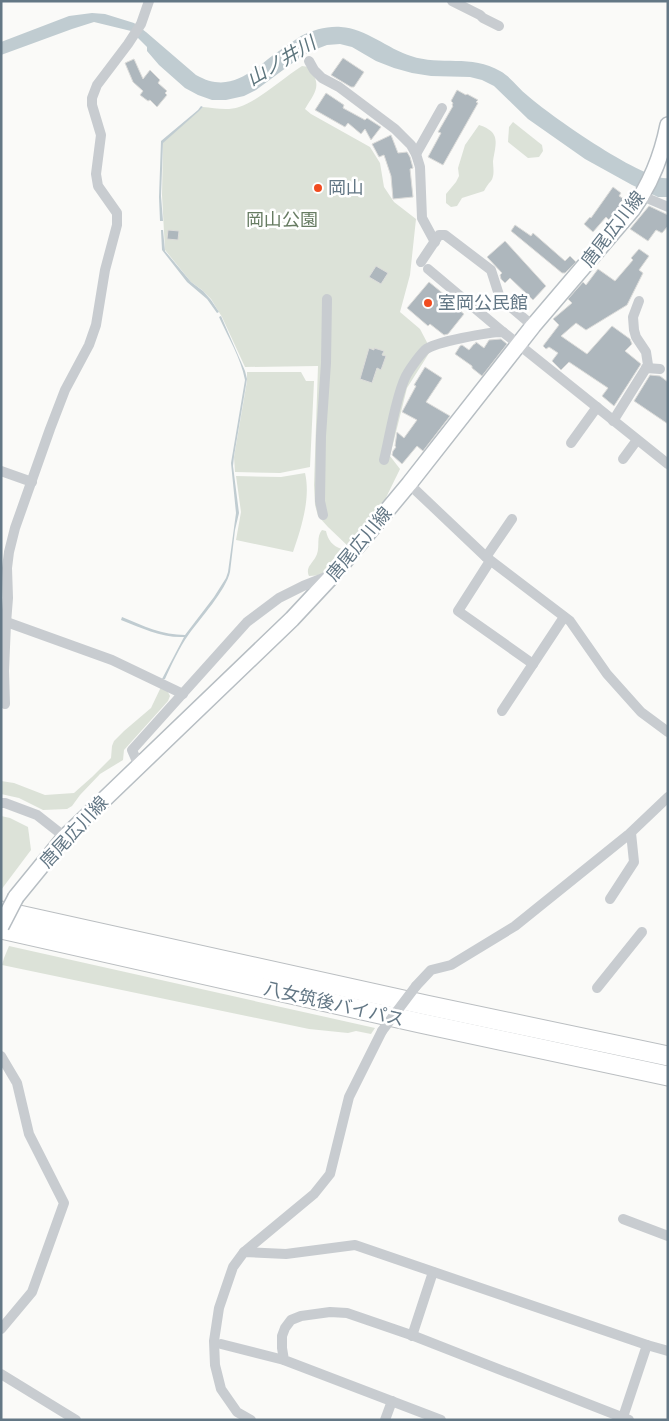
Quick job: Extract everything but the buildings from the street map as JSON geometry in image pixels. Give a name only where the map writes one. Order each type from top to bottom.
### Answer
[{"type":"highway","name":"八女筑後バイパス","points":[[1,911],[426,1005],[668,1056]]},
{"type":"highway","name":"八女筑後バイパス","points":[[1,928],[429,1025],[668,1076]]},
{"type":"main road","name":"唐尾広川線","points":[[1,928],[16,897],[65,838],[292,619],[334,574],[409,484],[518,344],[632,210],[643,194],[653,173],[664,143],[668,125]]},
{"type":"street","points":[[5,704],[4,621],[8,598],[7,568],[15,528],[65,390],[89,345],[96,325],[105,270],[117,225],[117,213],[98,186],[96,174],[101,135],[92,106],[92,98],[97,86],[141,24],[149,1]]},
{"type":"street","points":[[452,1],[499,26]]},
{"type":"street","points":[[309,61],[322,78],[339,87],[395,129],[411,145],[420,167],[422,218],[435,242]]},
{"type":"street","points":[[416,154],[442,108]]},
{"type":"street","points":[[643,194],[668,208]]},
{"type":"street","points":[[533,326],[500,298],[491,270],[445,235],[439,236],[424,266],[668,464]]},
{"type":"street","points":[[323,515],[320,501],[321,436],[326,363],[327,299]]},
{"type":"street","points":[[613,421],[646,368],[648,359],[634,330],[633,317],[639,300]]},
{"type":"street","points":[[384,460],[405,377],[426,349],[486,332],[503,332]]},
{"type":"street","points":[[646,368],[660,369]]},
{"type":"street","points":[[571,443],[597,408]]},
{"type":"street","points":[[622,459],[637,440]]},
{"type":"street","points":[[1,471],[32,482]]},
{"type":"street","points":[[409,484],[488,559],[570,621],[607,674],[635,706],[668,732]]},
{"type":"street","points":[[512,519],[458,611],[533,664]]},
{"type":"street","points":[[140,766],[132,750],[248,622],[279,598],[334,574]]},
{"type":"street","points":[[502,711],[564,617]]},
{"type":"street","points":[[4,621],[112,660],[183,694]]},
{"type":"street","points":[[251,1420],[237,1412],[220,1389],[215,1365],[214,1341],[219,1308],[232,1267],[244,1252],[314,1194],[330,1174],[349,1097],[382,1031],[416,986],[431,970],[451,965],[515,926],[630,833],[668,797]]},
{"type":"street","points":[[1,803],[37,815],[65,838]]},
{"type":"street","points":[[610,899],[634,862],[630,833]]},
{"type":"street","points":[[597,988],[642,932]]},
{"type":"street","points":[[1,1056],[17,1082],[29,1134],[64,1203],[32,1292],[1,1329]]},
{"type":"street","points":[[623,1220],[668,1236]]},
{"type":"street","points":[[244,1252],[286,1254],[355,1245],[668,1351]]},
{"type":"street","points":[[412,1336],[434,1272]]},
{"type":"street","points":[[284,1360],[282,1336],[292,1320],[301,1316],[330,1312],[347,1313],[412,1336],[625,1419],[647,1345]]},
{"type":"street","points":[[221,1344],[284,1360],[441,1420]]},
{"type":"street","points":[[1,1374],[76,1420]]},
{"type":"street","points":[[385,1420],[392,1401]]},
{"type":"green space","name":"岡山公園","points":[[302,66],[309,67],[316,84],[315,93],[305,109],[370,147],[380,163],[384,187],[394,202],[416,219],[410,275],[400,312],[420,329],[431,350],[407,388],[390,456],[400,469],[378,514],[350,548],[318,516],[315,505],[318,366],[245,367],[222,317],[211,299],[191,282],[165,250],[162,195],[163,142],[203,107],[230,109],[247,104]]},
{"type":"green space","points":[[513,122],[542,145],[543,151],[539,157],[528,158],[508,142],[509,127]]},
{"type":"green space","points":[[479,125],[491,131],[495,139],[492,179],[484,191],[462,198],[457,206],[451,207],[446,203],[446,194],[459,176],[458,168],[465,145]]},
{"type":"green space","points":[[247,372],[301,372],[306,381],[314,381],[310,467],[280,473],[235,472],[234,457]]},
{"type":"green space","points":[[305,473],[307,483],[306,503],[293,552],[236,540],[241,512],[236,476],[281,477]]},
{"type":"green space","points":[[322,530],[326,531],[329,540],[333,544],[342,549],[341,553],[335,564],[328,570],[322,574],[309,576],[308,570],[316,557],[319,536]]},
{"type":"green space","points":[[161,687],[166,688],[170,696],[168,701],[124,750],[123,760],[100,774],[72,806],[67,809],[43,810],[19,798],[1,794],[1,781],[14,783],[45,795],[74,793],[111,758],[114,741],[151,708]]},
{"type":"green space","points":[[1,816],[10,818],[28,827],[31,850],[1,890]]},
{"type":"green space","points":[[9,946],[375,1028],[371,1034],[356,1031],[348,1033],[309,1029],[2,965]]},
{"type":"water","name":"山ノ井川","points":[[92,13],[105,14],[134,23],[196,75],[218,82],[227,82],[246,75],[301,36],[315,30],[331,27],[350,28],[359,31],[402,53],[422,59],[467,61],[489,66],[504,73],[539,105],[619,159],[656,176],[668,178],[668,197],[658,197],[585,159],[528,119],[494,86],[482,80],[470,77],[431,76],[412,73],[376,61],[352,47],[340,44],[327,45],[314,50],[302,56],[256,90],[244,96],[226,100],[212,100],[185,88],[159,65],[147,51],[147,47],[131,31],[94,22],[1,55],[1,42],[69,16]]},
{"type":"water","points":[[201,106],[203,107],[163,143],[161,196],[163,221],[160,221],[161,141]]},
{"type":"water","points":[[161,230],[163,230],[165,251],[191,282],[211,300],[219,312],[217,313],[207,299],[187,282],[162,250]]},
{"type":"water","points":[[221,316],[247,379],[233,466],[239,513],[230,572],[218,596],[185,639],[165,679],[162,679],[184,637],[160,634],[121,620],[122,617],[161,632],[185,635],[214,597],[228,572],[236,513],[231,463],[245,380],[237,356],[219,317]]},
{"type":"place","name":"岡山","points":[[318,188]]},
{"type":"place","name":"室岡公民館","points":[[428,303]]}]
